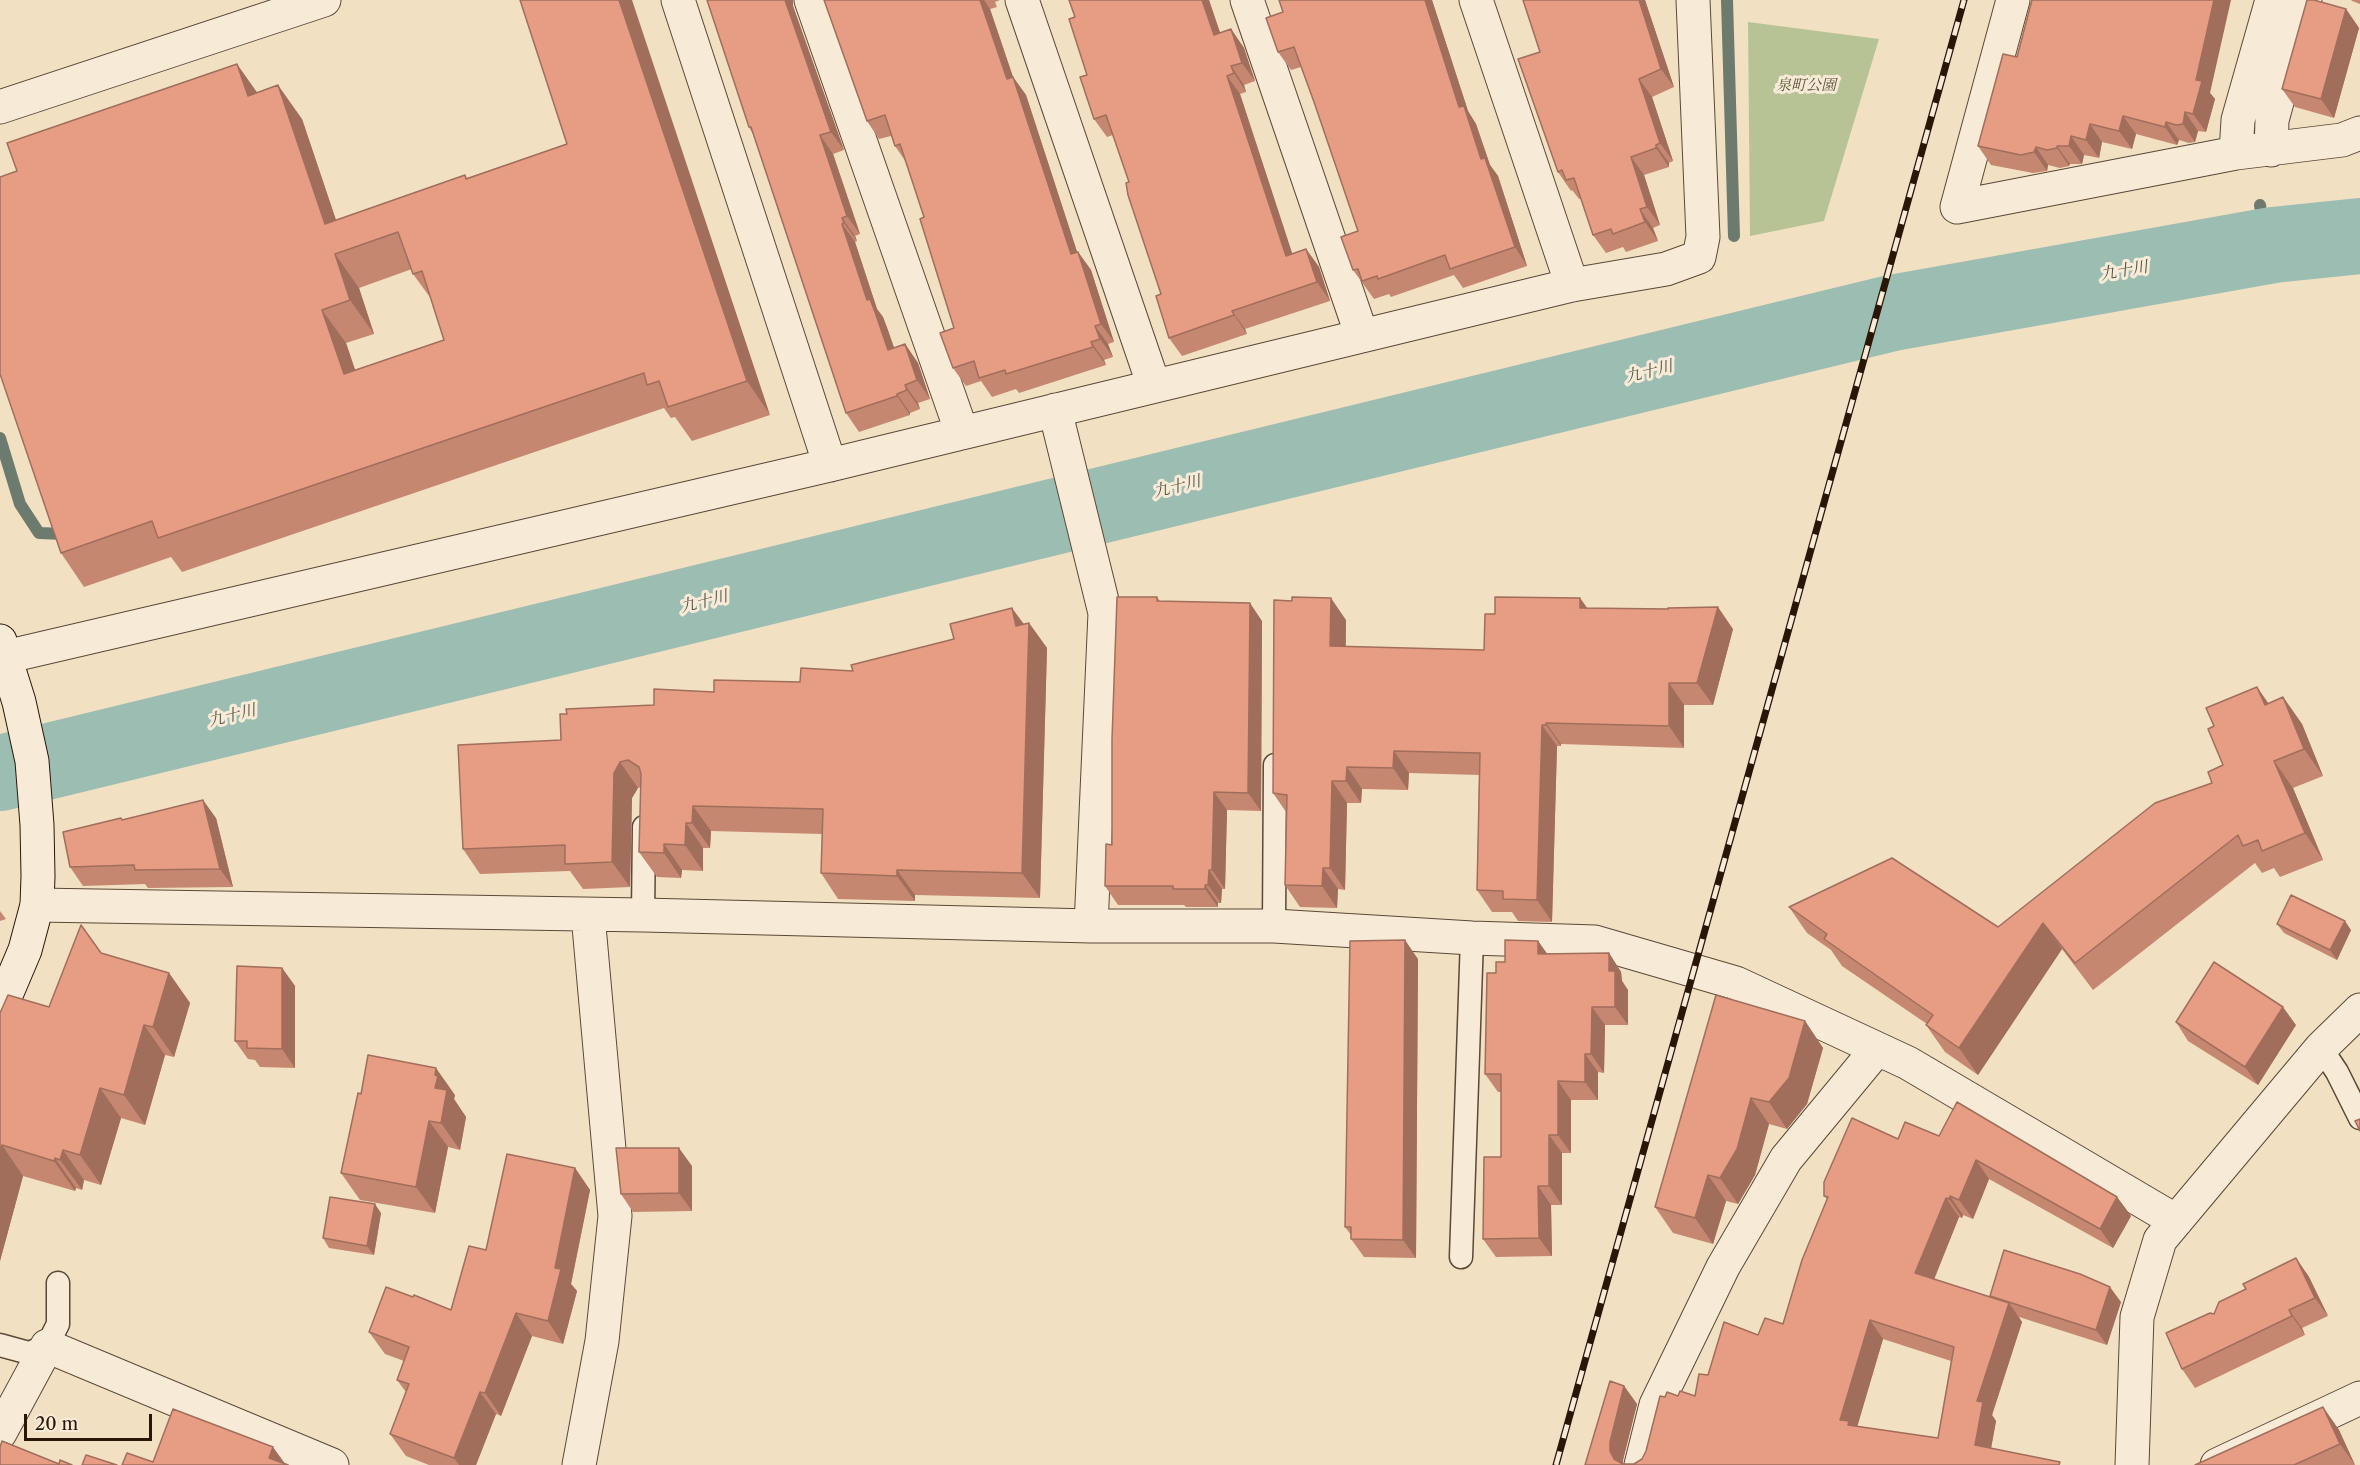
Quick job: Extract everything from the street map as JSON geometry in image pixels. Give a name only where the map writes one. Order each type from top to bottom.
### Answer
[{"type":"street","points":[[0,106],[324,0]]},
{"type":"street","points":[[678,0],[830,465]]},
{"type":"street","points":[[811,0],[962,433]]},
{"type":"street","points":[[1022,0],[1154,386]]},
{"type":"street","points":[[1247,0],[1362,336]]},
{"type":"street","points":[[1476,0],[1572,285]]},
{"type":"street","points":[[0,1009],[25,950],[37,905],[37,825],[32,761],[19,702],[3,649],[830,465],[1572,285],[1666,269],[1699,257],[1703,237],[1693,0]]},
{"type":"street","points":[[2013,0],[1956,207],[2236,153],[2342,140],[2360,134]]},
{"type":"street","points":[[2236,153],[2238,120],[2272,0]]},
{"type":"street","points":[[2271,150],[2272,120],[2305,0]]},
{"type":"street","points":[[1055,410],[1105,613],[1091,926]]},
{"type":"street","points":[[37,905],[643,915],[1091,926],[1274,926],[1472,938],[1595,942],[1736,982],[1908,1063],[2176,1221]]},
{"type":"street","points":[[579,1465],[602,1341],[615,1216],[588,915]]},
{"type":"street","points":[[2132,1465],[2137,1317],[2160,1240],[2321,1048],[2360,1010]]},
{"type":"street","points":[[1641,1465],[1656,1404],[1723,1267],[1786,1159],[1877,1049]]},
{"type":"street","points":[[0,1433],[47,1346],[332,1465]]},
{"type":"street","points":[[2217,1465],[2360,1398]]},
{"type":"lane","points":[[1274,926],[1275,748]]},
{"type":"lane","points":[[643,915],[645,810]]},
{"type":"lane","points":[[1461,1257],[1472,938]]},
{"type":"lane","points":[[2321,1048],[2337,1072],[2360,1118]]},
{"type":"lane","points":[[0,1345],[29,1353],[47,1346],[58,1324],[58,1283]]},
{"type":"green space","name":"泉町公園","points":[[1748,22],[1879,39],[1824,221],[1750,236]]},
{"type":"building","points":[[520,0],[619,0],[747,381],[668,407],[659,381],[647,385],[644,373],[158,538],[152,521],[61,553],[0,374],[0,177],[17,171],[7,143],[237,64],[248,96],[278,85],[325,224],[465,175],[466,179],[567,144]],"holes":[[[398,232],[413,274],[422,271],[444,340],[344,374],[322,310],[350,300],[335,254]]]},
{"type":"building","points":[[707,0],[785,0],[831,132],[820,135],[847,216],[842,218],[844,223],[842,224],[867,300],[870,299],[888,350],[905,344],[917,380],[905,385],[907,390],[897,396],[846,413]]},
{"type":"building","points":[[824,0],[980,0],[1007,79],[1013,77],[1071,254],[1078,252],[1101,324],[1095,326],[1100,339],[1091,342],[1093,347],[1006,374],[1005,370],[979,378],[974,361],[953,368],[940,333],[954,328],[920,219],[924,217],[900,144],[895,146],[885,115],[867,121]]},
{"type":"building","points":[[1069,0],[1202,0],[1214,35],[1231,29],[1242,63],[1231,66],[1234,73],[1227,76],[1286,256],[1306,249],[1317,282],[1232,311],[1234,315],[1169,338],[1156,296],[1161,294],[1128,195],[1126,183],[1129,182],[1106,115],[1094,119],[1080,77],[1087,75],[1069,19],[1075,17]]},
{"type":"building","points":[[1279,0],[1425,0],[1459,107],[1464,106],[1481,159],[1485,158],[1515,247],[1450,269],[1445,255],[1378,279],[1377,276],[1362,281],[1358,269],[1353,270],[1341,237],[1358,231],[1294,47],[1278,52],[1266,18],[1283,12]]},
{"type":"building","points":[[1523,0],[1639,0],[1661,69],[1639,79],[1660,143],[1656,145],[1656,148],[1631,157],[1647,207],[1640,209],[1645,222],[1613,234],[1611,229],[1593,235],[1574,178],[1566,180],[1562,170],[1558,172],[1518,59],[1540,52]]},
{"type":"building","points":[[2032,0],[2214,0],[2196,80],[2202,81],[2193,114],[2185,112],[2183,124],[2176,125],[2166,122],[2165,127],[2123,116],[2119,131],[2090,124],[2086,140],[2071,136],[2069,146],[2057,146],[2057,148],[2047,150],[2036,147],[2034,152],[2021,155],[1978,146],[2003,54],[2017,57]]},
{"type":"building","points":[[2307,0],[2346,9],[2321,99],[2282,89]]},
{"type":"building","points":[[1117,597],[1157,597],[1157,601],[1250,603],[1248,793],[1214,792],[1212,870],[1209,870],[1208,885],[1205,885],[1205,889],[1173,889],[1173,886],[1105,886],[1106,844],[1112,845],[1112,739]]},
{"type":"building","points":[[1292,597],[1331,598],[1330,646],[1484,650],[1485,614],[1495,614],[1495,597],[1580,598],[1580,608],[1718,607],[1697,683],[1669,683],[1669,726],[1546,723],[1542,725],[1537,900],[1503,899],[1503,891],[1477,890],[1480,753],[1394,751],[1393,768],[1347,767],[1346,781],[1332,781],[1330,868],[1323,868],[1322,886],[1285,885],[1287,795],[1273,793],[1274,600],[1292,601]]},
{"type":"building","points":[[1012,608],[1016,626],[1029,623],[1022,873],[897,870],[897,876],[821,873],[823,809],[693,806],[692,823],[686,823],[685,845],[664,844],[664,853],[639,852],[641,774],[639,767],[628,760],[620,762],[614,773],[612,862],[565,864],[565,845],[463,849],[458,745],[561,740],[560,714],[567,714],[566,709],[654,705],[654,689],[714,692],[714,680],[800,682],[801,668],[853,671],[851,665],[954,639],[950,624]]},
{"type":"building","points":[[2257,687],[2265,705],[2283,697],[2304,749],[2274,761],[2305,833],[2262,851],[2258,840],[2243,846],[2238,835],[2075,963],[2043,923],[1959,1048],[1926,1025],[1933,1015],[1824,939],[1827,934],[1789,907],[1892,858],[1998,927],[2155,803],[2212,783],[2208,772],[2223,765],[2208,729],[2214,726],[2206,708]]},
{"type":"building","points":[[203,800],[220,869],[135,870],[134,865],[70,867],[63,832]]},
{"type":"building","points":[[2291,895],[2345,921],[2330,950],[2277,924]]},
{"type":"building","points":[[81,925],[101,953],[169,973],[153,1027],[144,1025],[124,1095],[100,1088],[80,1155],[63,1150],[60,1160],[55,1158],[54,1161],[2,1145],[0,1153],[0,1013],[8,995],[49,1007]]},
{"type":"building","points":[[1405,940],[1403,1240],[1351,1239],[1351,1227],[1345,1227],[1350,941]]},
{"type":"building","points":[[1505,940],[1538,941],[1538,954],[1609,953],[1609,971],[1615,971],[1615,1007],[1592,1007],[1591,1054],[1585,1054],[1585,1082],[1558,1081],[1558,1135],[1549,1135],[1549,1186],[1538,1186],[1539,1238],[1483,1239],[1484,1157],[1501,1157],[1501,1074],[1485,1074],[1487,973],[1496,973],[1496,962],[1505,962]]},
{"type":"building","points":[[2214,962],[2283,1007],[2245,1067],[2176,1022]]},
{"type":"building","points":[[237,966],[282,968],[282,1049],[247,1048],[247,1041],[235,1041]]},
{"type":"building","points":[[1716,995],[1805,1021],[1789,1078],[1769,1102],[1751,1098],[1737,1149],[1720,1178],[1708,1175],[1695,1218],[1655,1207]]},
{"type":"building","points":[[368,1055],[436,1068],[435,1075],[438,1076],[435,1088],[447,1090],[441,1123],[429,1121],[416,1187],[341,1173],[358,1093],[361,1094]]},
{"type":"building","points":[[1957,1102],[2117,1197],[2100,1229],[1976,1160],[1959,1200],[1950,1196],[1949,1199],[1946,1198],[1915,1273],[2009,1303],[1977,1401],[1983,1402],[1975,1445],[2060,1462],[2059,1465],[1585,1465],[1610,1381],[1624,1386],[1610,1442],[1610,1451],[1614,1459],[1623,1464],[1634,1464],[1642,1459],[1646,1451],[1660,1396],[1665,1397],[1667,1392],[1678,1396],[1680,1391],[1695,1396],[1699,1374],[1708,1375],[1724,1322],[1758,1335],[1765,1318],[1783,1324],[1802,1260],[1828,1197],[1824,1196],[1824,1182],[1852,1118],[1898,1139],[1905,1122],[1939,1136]],"holes":[[[1870,1320],[1954,1347],[1938,1438],[1848,1425],[1849,1421],[1840,1420]]]},
{"type":"building","points":[[2360,1119],[2360,1131],[2355,1121]]},
{"type":"building","points":[[616,1148],[679,1148],[679,1193],[621,1194]]},
{"type":"building","points":[[507,1154],[575,1168],[555,1268],[561,1269],[548,1321],[516,1313],[485,1393],[480,1392],[454,1458],[390,1434],[409,1384],[397,1380],[409,1347],[369,1332],[386,1287],[451,1310],[469,1246],[486,1250]]},
{"type":"building","points":[[330,1197],[375,1204],[367,1246],[323,1238]]},
{"type":"building","points":[[2004,1250],[2080,1274],[2110,1287],[2096,1330],[1990,1296]]},
{"type":"building","points":[[2296,1258],[2315,1298],[2289,1310],[2292,1316],[2182,1369],[2166,1333],[2210,1313],[2214,1314],[2219,1302],[2246,1289],[2243,1284]]},
{"type":"building","points":[[2323,1407],[2340,1444],[2294,1465],[2195,1465]]},
{"type":"building","points":[[173,1409],[273,1447],[269,1458],[288,1465],[122,1465],[127,1453],[153,1462]]},
{"type":"building","points":[[2,1441],[59,1464],[60,1460],[72,1465],[0,1465]]},
{"type":"building","points":[[86,1455],[117,1465],[82,1465]]},
{"type":"waterway","points":[[1727,0],[1734,236]]},
{"type":"waterway","points":[[2260,205],[2266,246]]},
{"type":"waterway","name":"九十川","points":[[0,773],[1892,313],[2273,245],[2360,236]]},
{"type":"waterway","points":[[0,438],[20,504],[39,533],[64,534]]},
{"type":"railway","points":[[1556,1465],[1964,0]]}]
